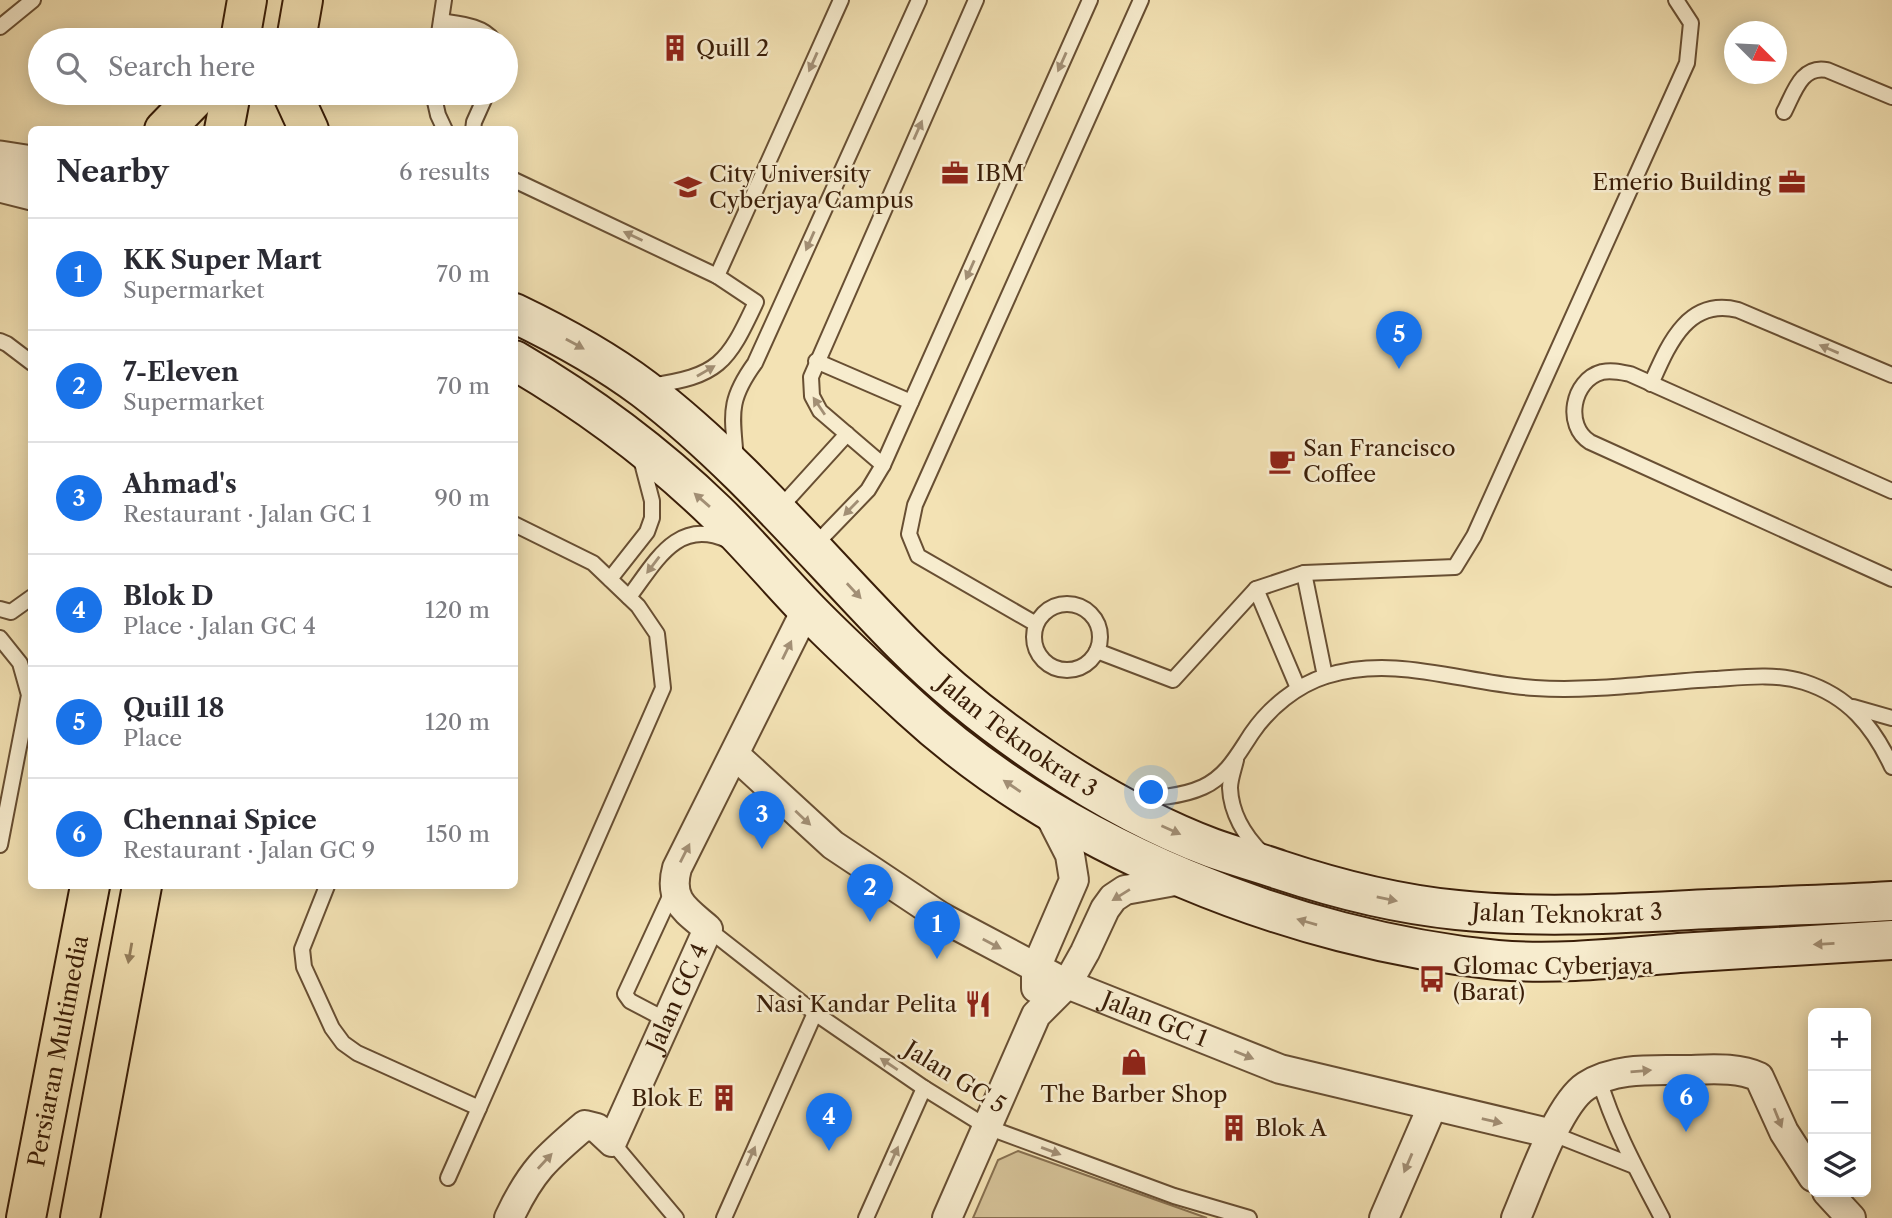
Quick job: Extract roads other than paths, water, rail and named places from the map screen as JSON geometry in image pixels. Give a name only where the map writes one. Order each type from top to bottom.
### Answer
[{"type":"main road","points":[[298,28],[303,0]]},
{"type":"main road","points":[[168,126],[189,105]]},
{"type":"main road","points":[[225,126],[228,105]]},
{"type":"main road","points":[[281,126],[284,105]]},
{"type":"main road","points":[[298,105],[307,126]]},
{"type":"main road","name":"Jalan Teknokrat 3","points":[[518,315],[589,352],[673,412],[778,511],[905,646],[968,701],[1075,779],[1143,817],[1210,847],[1329,886],[1455,910],[1509,914],[1606,914],[1892,901]]},
{"type":"main road","name":"Jalan Teknokrat 3","points":[[518,362],[563,390],[627,436],[715,511],[807,608],[915,712],[973,760],[1047,810],[1186,879],[1252,905],[1312,924],[1435,951],[1498,960],[1582,962],[1892,940]]},
{"type":"main road","name":"Persiaran Multimedia","points":[[26,1218],[89,889]]},
{"type":"main road","points":[[79,1218],[141,889]]},
{"type":"main road","points":[[7,1218],[28,1139],[65,1025]]},
{"type":"main road","points":[[90,1218],[98,1125]]},
{"type":"street","points":[[0,158],[28,162]]},
{"type":"street","points":[[0,185],[28,192]]},
{"type":"street","points":[[708,929],[683,908],[673,890],[677,868],[807,608]]},
{"type":"street","name":"Jalan GC 1","points":[[735,755],[833,845],[941,917],[1067,984],[1280,1069],[1553,1134]]},
{"type":"street","points":[[1037,1015],[1036,968],[1074,880],[1070,855],[1047,810]]},
{"type":"street","points":[[947,1218],[1037,1015],[1067,984],[1105,909],[1113,898],[1125,890],[1186,879]]},
{"type":"street","name":"Jalan GC 4","points":[[612,1142],[708,929]]},
{"type":"street","points":[[1516,1218],[1569,1103],[1579,1091],[1599,1079],[1637,1069],[1737,1070],[1759,1077],[1784,1132],[1808,1169]]},
{"type":"street","points":[[1384,1218],[1432,1107]]},
{"type":"street","points":[[509,1218],[523,1189],[545,1159],[585,1125],[597,1128],[612,1142]]},
{"type":"street","points":[[1832,1197],[1851,1218]]},
{"type":"lane","points":[[0,27],[33,0]]},
{"type":"lane","points":[[440,28],[444,0]]},
{"type":"lane","points":[[717,276],[841,0]]},
{"type":"lane","points":[[737,470],[732,408],[735,395],[755,363],[919,0]]},
{"type":"lane","points":[[883,465],[820,411],[812,396],[811,377],[976,0]]},
{"type":"lane","points":[[813,547],[868,490],[883,465],[1090,0]]},
{"type":"lane","points":[[1037,624],[918,556],[909,534],[915,505],[1141,0]]},
{"type":"lane","points":[[1097,651],[1173,680],[1256,589],[1304,573],[1455,567],[1474,536],[1687,63],[1691,23],[1676,0]]},
{"type":"lane","points":[[441,20],[475,28]]},
{"type":"lane","points":[[1784,112],[1801,80],[1807,72],[1816,68],[1892,97]]},
{"type":"lane","points":[[436,105],[443,126]]},
{"type":"lane","points":[[474,126],[482,105]]},
{"type":"lane","points":[[518,182],[717,276],[778,312]]},
{"type":"lane","points":[[641,387],[686,381],[705,374],[720,363],[739,338],[757,302]]},
{"type":"lane","points":[[1651,384],[1679,331],[1691,319],[1713,307],[1738,310],[1892,375]]},
{"type":"lane","points":[[0,341],[28,360]]},
{"type":"lane","points":[[816,361],[911,402]]},
{"type":"lane","points":[[1892,491],[1651,384],[1615,371],[1601,373],[1586,381],[1578,392],[1574,411],[1575,426],[1581,436],[1601,449],[1892,579]]},
{"type":"lane","points":[[778,511],[846,434]]},
{"type":"lane","points":[[610,579],[647,532],[652,518],[652,501],[644,464],[627,436]]},
{"type":"lane","points":[[448,1178],[663,688],[657,634],[638,606],[593,563],[518,526]]},
{"type":"lane","points":[[629,597],[666,548],[692,534],[715,534],[754,552]]},
{"type":"lane","points":[[1304,573],[1325,676]]},
{"type":"lane","points":[[1256,589],[1298,688]]},
{"type":"lane","points":[[0,609],[11,612],[28,600]]},
{"type":"lane","points":[[1060,605],[1080,607],[1096,621],[1100,630],[1097,651],[1091,660],[1081,667],[1070,670],[1048,665],[1035,647],[1037,624],[1042,615],[1060,605]]},
{"type":"lane","points":[[0,639],[20,663],[28,691]]},
{"type":"lane","points":[[1112,800],[1181,794],[1203,787],[1220,777],[1236,759],[1254,731],[1298,688],[1325,676],[1383,666],[1537,689],[1775,677],[1801,681],[1827,690],[1852,707],[1870,727],[1892,767]]},
{"type":"lane","points":[[0,845],[28,700]]},
{"type":"lane","points":[[1852,707],[1892,718]]},
{"type":"lane","points":[[1236,759],[1230,788],[1241,827],[1251,842],[1287,872]]},
{"type":"lane","points":[[326,889],[302,949],[304,967],[332,1028],[343,1043],[357,1053],[479,1108]]},
{"type":"lane","points":[[668,1021],[630,1001],[625,994],[673,890]]},
{"type":"lane","name":"Jalan GC 5","points":[[708,929],[815,1013],[987,1128],[1174,1196],[1249,1218]]},
{"type":"lane","points":[[724,1218],[815,1013]]},
{"type":"lane","points":[[1599,1079],[1609,1113],[1662,1218]]},
{"type":"lane","points":[[866,1218],[924,1088]]},
{"type":"lane","name":"Jalan GC 1","points":[[1553,1134],[1634,1166]]},
{"type":"lane","points":[[612,1142],[676,1218]]},
{"type":"place","name":"Quill 2","points":[[675,48]]},
{"type":"place","name":"IBM","points":[[955,173]]},
{"type":"place","name":"Emerio Building","points":[[1792,182]]},
{"type":"place","name":"City University Cyberjaya Campus","points":[[688,187]]},
{"type":"place","name":"Quill 18","points":[[1399,369]]},
{"type":"place","name":"San Francisco Coffee","points":[[1282,461]]},
{"type":"place","name":"Ahmad's","points":[[762,849]]},
{"type":"place","name":"7-Eleven","points":[[870,922]]},
{"type":"place","name":"KK Super Mart","points":[[937,959]]},
{"type":"place","name":"Glomac Cyberjaya (Barat)","points":[[1432,979]]},
{"type":"place","name":"Nasi Kandar Pelita","points":[[978,1004]]},
{"type":"place","name":"The Barber Shop","points":[[1134,1062]]},
{"type":"place","name":"Blok E","points":[[724,1098]]},
{"type":"place","name":"Blok A","points":[[1234,1128]]},
{"type":"place","name":"Chennai Spice","points":[[1686,1132]]},
{"type":"place","name":"Blok D","points":[[829,1151]]}]
